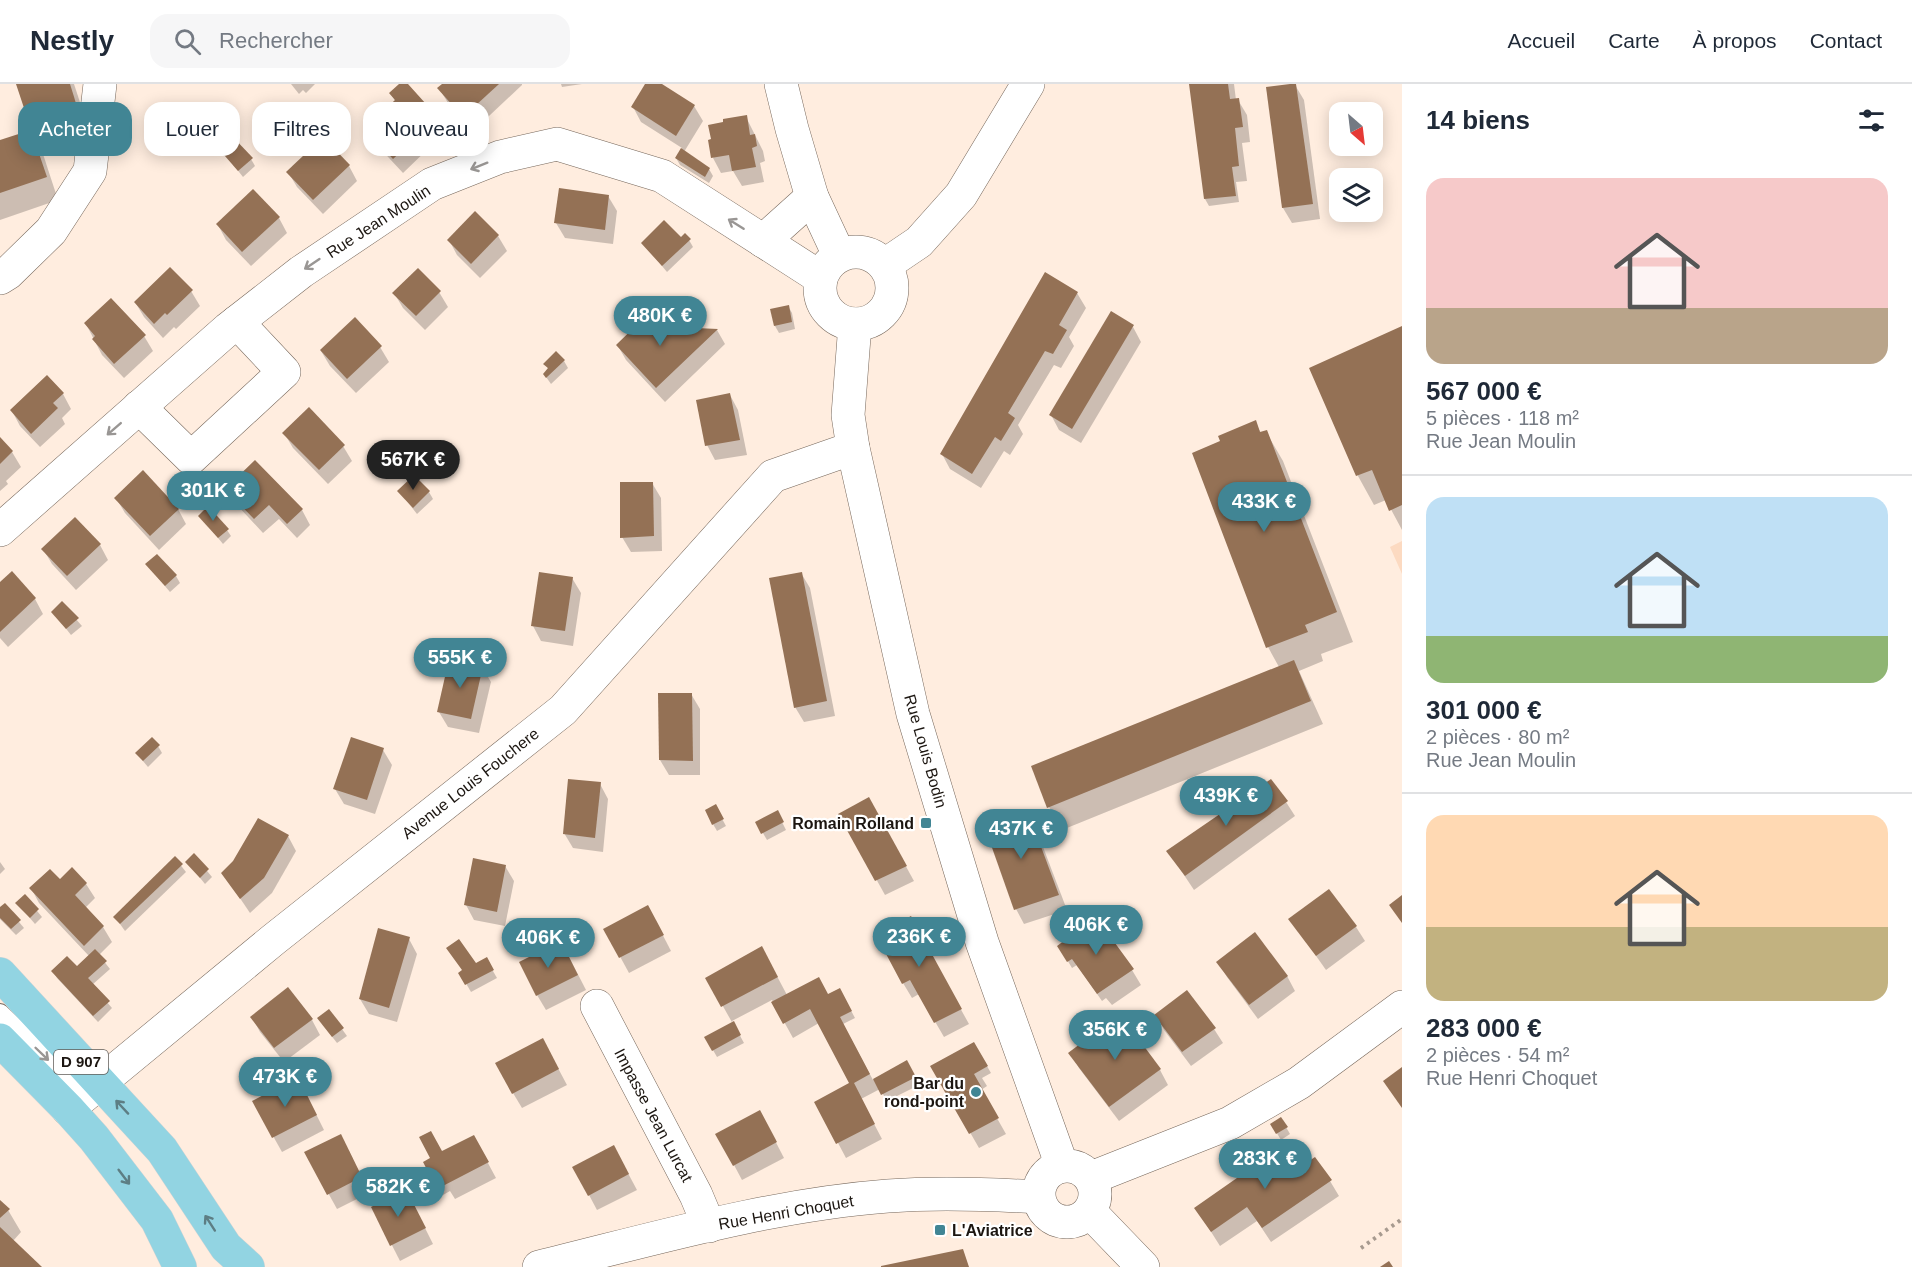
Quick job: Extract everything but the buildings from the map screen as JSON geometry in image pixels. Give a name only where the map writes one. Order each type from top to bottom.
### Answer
[{"type":"main road","name":"D 907","points":[[0,974],[84,1096],[94,1138],[156,1220],[180,1267]]},
{"type":"main road","name":"D 907","points":[[0,1040],[162,1150],[226,1247],[248,1267]]},
{"type":"street","points":[[0,278],[51,231],[90,171],[100,84]]},
{"type":"street","points":[[782,84],[830,267]]},
{"type":"street","points":[[885,266],[919,242],[960,195],[1028,84]]},
{"type":"street","name":"Rue Jean Moulin","points":[[0,530],[237,322],[301,272],[432,184],[500,158],[557,144],[662,177],[763,241],[830,267]]},
{"type":"street","points":[[763,241],[812,197]]},
{"type":"street","points":[[859,252],[878,258],[885,266],[892,287],[890,299],[877,318],[855,324],[844,322],[827,309],[820,289],[830,267],[859,252]]},
{"type":"street","points":[[139,407],[191,458],[284,372],[237,322]]},
{"type":"street","name":"Rue Louis Bodin","points":[[855,324],[848,415],[853,448],[913,714],[982,942],[1076,1172]]},
{"type":"street","name":"Avenue Louis Fouchere","points":[[84,1096],[273,940],[563,710],[773,476],[853,448]]},
{"type":"street","name":"Impasse Jean Lurcat","points":[[597,1006],[696,1195],[709,1226]]},
{"type":"street","points":[[1076,1172],[1095,1196],[1090,1212],[1073,1222],[1054,1220],[1046,1215],[1040,1206],[1038,1197],[1038,1188],[1047,1173],[1076,1172],[1230,1123],[1299,1083],[1402,1007]]},
{"type":"street","name":"Rue Henri Choquet","points":[[539,1267],[795,1207],[887,1196],[959,1193],[1038,1197]]},
{"type":"street","points":[[1090,1212],[1143,1267]]},
{"type":"lane","points":[[0,1013],[84,1096]]},
{"type":"path","points":[[1361,1248],[1402,1219]]},
{"type":"shaded area","points":[[1402,541],[1402,574],[1390,547]]},
{"type":"place","name":"Romain Rolland","points":[[926,823]]},
{"type":"place","name":"Bar du rond-point","points":[[976,1092]]},
{"type":"place","name":"L'Aviatrice","points":[[940,1230]]}]
